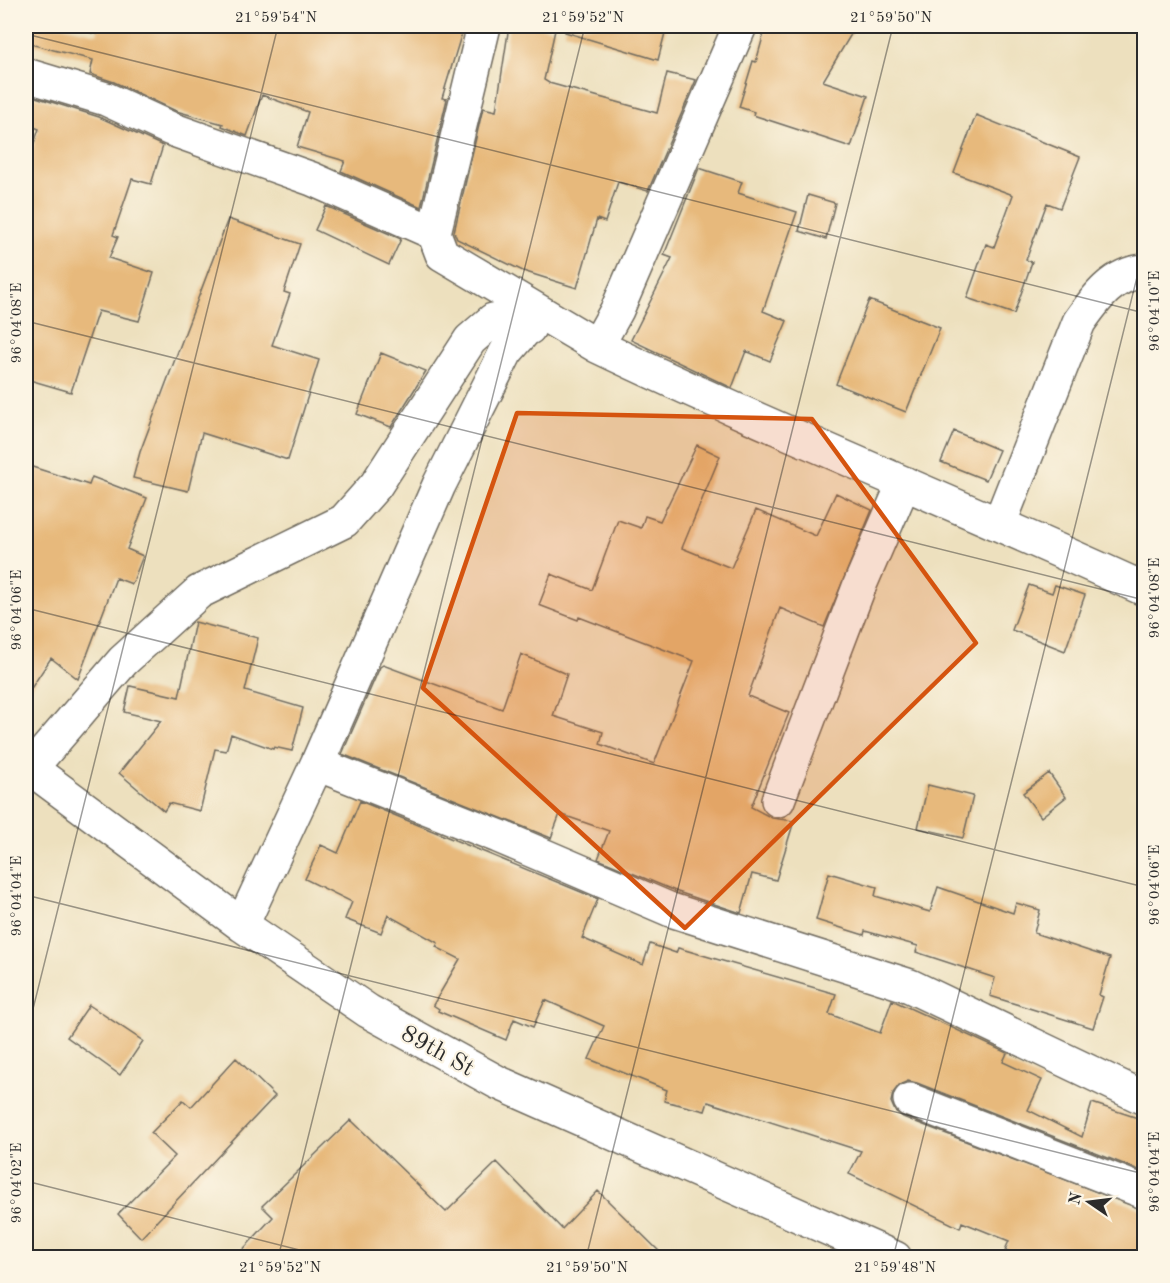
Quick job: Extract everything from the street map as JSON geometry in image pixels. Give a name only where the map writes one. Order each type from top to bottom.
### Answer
[{"type":"street","points":[[484,26],[434,233],[442,254],[534,321]]},
{"type":"street","points":[[597,346],[617,310],[740,26]]},
{"type":"street","points":[[26,75],[106,99],[171,129],[312,179],[434,233]]},
{"type":"street","points":[[1000,522],[1079,322],[1100,293],[1129,272],[1144,271]]},
{"type":"street","points":[[28,767],[123,661],[199,592],[344,521],[376,485],[470,340],[493,320],[509,316],[534,321],[597,346],[715,402],[1000,522],[1144,589]]},
{"type":"street","points":[[242,925],[317,764],[439,486],[506,352],[534,321]]},
{"type":"street","points":[[778,800],[859,586],[904,483]]},
{"type":"street","points":[[317,764],[498,836],[671,910],[910,986],[1144,1098]]},
{"type":"street","name":"89th St","points":[[28,767],[242,925],[368,1011],[496,1082],[895,1257]]},
{"type":"street","points":[[910,1100],[1144,1192]]},
{"type":"highlighted area","points":[[517,413],[812,419],[976,643],[685,928],[423,688]]},
{"type":"building","points":[[26,26],[63,26],[97,34],[99,26],[464,26],[442,98],[447,99],[421,207],[341,171],[345,161],[297,147],[308,112],[262,95],[247,136],[222,126],[223,124],[176,111],[114,82],[90,74],[93,60],[26,43]]},
{"type":"building","points":[[509,26],[534,26],[555,30],[544,80],[549,83],[657,113],[667,73],[696,80],[648,191],[618,182],[605,222],[597,219],[577,288],[523,271],[457,239],[454,232],[483,108],[496,111]]},
{"type":"building","points":[[566,26],[652,26],[666,29],[658,60],[565,32]]},
{"type":"building","points":[[766,26],[856,26],[823,81],[868,96],[851,147],[753,115],[754,112],[739,107],[753,61],[756,62]]},
{"type":"building","points":[[26,94],[99,117],[163,146],[151,184],[132,179],[113,235],[118,237],[109,258],[154,273],[139,321],[98,311],[71,392],[26,379],[26,166],[39,129],[26,124]]},
{"type":"building","points":[[976,115],[1080,157],[1060,208],[1047,203],[1026,260],[1032,262],[1014,314],[967,298],[986,244],[994,247],[1013,195],[954,173]]},
{"type":"building","points":[[699,168],[742,182],[738,193],[797,212],[763,311],[787,321],[770,361],[746,351],[732,388],[631,340],[672,258],[664,255]]},
{"type":"building","points":[[808,195],[835,203],[826,239],[799,231]]},
{"type":"building","points":[[326,206],[401,239],[389,265],[315,230]]},
{"type":"building","points":[[228,219],[300,244],[284,292],[290,294],[272,345],[319,360],[288,460],[202,433],[188,491],[133,478],[140,452]]},
{"type":"building","points":[[869,300],[940,328],[906,412],[836,384]]},
{"type":"building","points":[[381,353],[426,371],[391,427],[357,414]]},
{"type":"building","points":[[954,431],[999,450],[986,480],[941,462]]},
{"type":"building","points":[[697,445],[720,456],[682,548],[731,568],[756,510],[816,536],[836,493],[872,510],[824,627],[780,608],[748,696],[789,713],[751,807],[772,818],[794,821],[776,880],[752,874],[741,913],[678,892],[598,859],[609,831],[560,814],[551,838],[342,754],[380,667],[383,665],[502,709],[521,654],[567,674],[553,716],[603,732],[600,744],[654,764],[694,661],[579,617],[578,620],[539,605],[551,574],[592,590],[618,520],[641,528],[645,516],[660,521]]},
{"type":"building","points":[[26,465],[89,485],[92,477],[147,498],[127,549],[143,556],[132,584],[116,578],[78,679],[51,658],[26,696]]},
{"type":"building","points":[[1029,585],[1052,593],[1055,585],[1085,595],[1065,651],[1012,630]]},
{"type":"building","points":[[195,622],[258,638],[245,691],[303,708],[292,751],[274,747],[273,749],[231,734],[226,751],[215,749],[200,811],[169,803],[164,811],[119,773],[161,721],[124,712],[130,686],[179,697]]},
{"type":"building","points":[[1049,773],[1066,797],[1041,817],[1023,793]]},
{"type":"building","points":[[928,785],[973,796],[963,838],[918,828]]},
{"type":"building","points":[[360,801],[598,899],[582,938],[643,965],[650,944],[676,953],[678,948],[836,994],[829,1014],[880,1033],[892,1000],[1007,1053],[1003,1062],[1042,1080],[1028,1110],[1082,1137],[1092,1103],[1144,1120],[1144,1172],[917,1083],[908,1081],[899,1085],[893,1093],[891,1102],[895,1111],[903,1117],[1144,1210],[1144,1257],[1024,1257],[1005,1250],[1009,1241],[962,1222],[960,1228],[849,1174],[861,1151],[708,1102],[705,1111],[664,1101],[667,1090],[589,1059],[604,1026],[545,1000],[533,1027],[514,1019],[506,1040],[438,1011],[439,1009],[433,1005],[460,959],[436,947],[438,943],[388,915],[381,933],[345,919],[352,902],[305,879],[321,845],[338,853]]},
{"type":"building","points":[[829,873],[877,887],[875,896],[930,912],[938,887],[1013,913],[1016,903],[1040,910],[1034,933],[1110,958],[1099,995],[1103,997],[1093,1028],[990,996],[995,978],[916,952],[918,946],[865,931],[864,935],[816,920]]},
{"type":"building","points":[[89,1005],[143,1041],[120,1075],[67,1037]]},
{"type":"building","points":[[236,1058],[275,1096],[141,1238],[118,1214],[175,1156],[151,1133],[183,1100],[191,1107]]},
{"type":"building","points":[[351,1120],[446,1212],[497,1162],[562,1229],[598,1191],[665,1257],[236,1257],[273,1217],[262,1206]]}]
